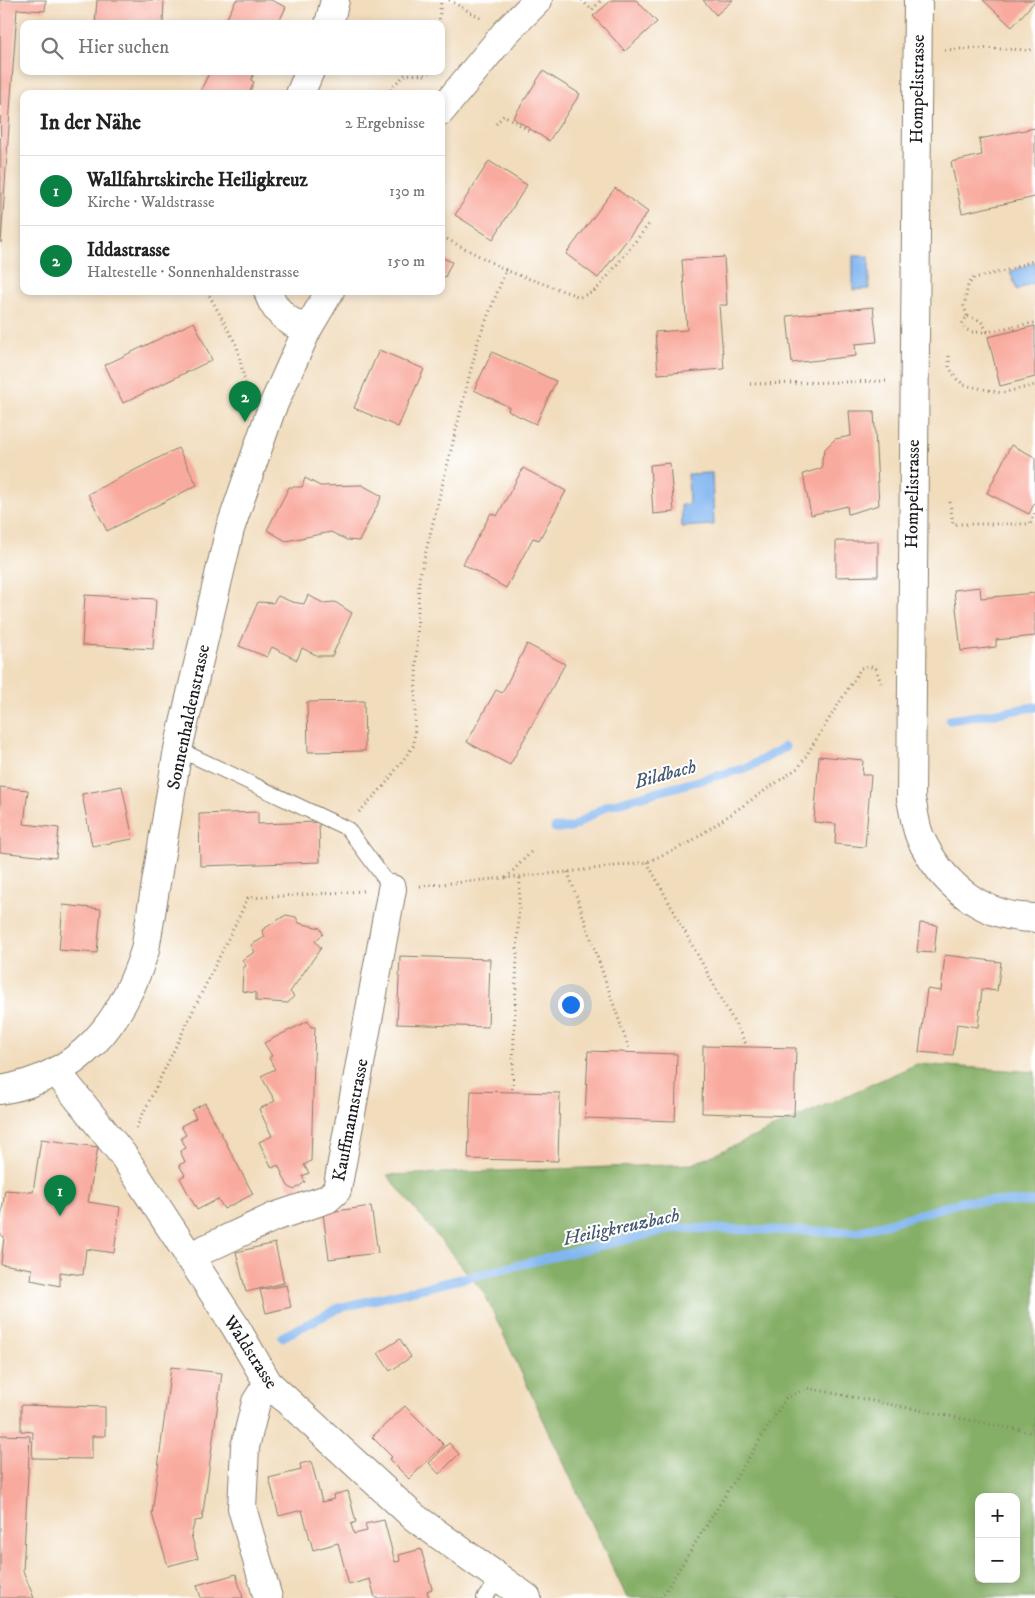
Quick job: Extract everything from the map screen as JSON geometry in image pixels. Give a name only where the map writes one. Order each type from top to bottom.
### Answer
[{"type":"street","points":[[330,20],[335,0]]},
{"type":"street","points":[[445,106],[506,32],[538,0]]},
{"type":"street","name":"Hompelistrasse","points":[[918,0],[911,799],[919,834],[934,863],[964,896],[998,912],[1035,918]]},
{"type":"street","points":[[302,90],[308,75]]},
{"type":"street","points":[[269,295],[270,299],[290,323],[307,330]]},
{"type":"street","name":"Sonnenhaldenstrasse","points":[[0,1090],[18,1086],[56,1071],[87,1050],[117,1016],[137,976],[145,950],[178,749],[230,529],[259,440],[307,330],[328,295]]},
{"type":"street","name":"Kauffmannstrasse","points":[[188,1257],[274,1217],[327,1199],[337,1190],[392,889]]},
{"type":"street","name":"Waldstrasse","points":[[56,1071],[123,1155],[234,1326],[268,1383],[492,1588],[527,1598]]},
{"type":"street","points":[[268,1383],[256,1402],[245,1447],[242,1508],[268,1598]]},
{"type":"lane","points":[[178,749],[348,829],[392,889]]},
{"type":"path","points":[[439,20],[441,0]]},
{"type":"path","points":[[449,0],[483,20]]},
{"type":"path","points":[[582,0],[592,10],[601,0]]},
{"type":"path","points":[[940,51],[972,48],[1035,50]]},
{"type":"path","points":[[391,90],[405,75]]},
{"type":"path","points":[[496,124],[504,115],[531,132]]},
{"type":"path","points":[[445,238],[504,269],[580,297],[593,292],[601,285],[649,224]]},
{"type":"path","points":[[1035,260],[1005,271],[974,278],[968,285],[964,306],[967,316],[962,324],[965,329],[972,332],[988,332],[1035,323]]},
{"type":"path","points":[[348,829],[356,814],[384,786],[414,745],[419,579],[478,341],[504,269]]},
{"type":"path","points":[[209,295],[237,346],[248,400]]},
{"type":"path","points":[[967,316],[981,322],[988,332]]},
{"type":"path","points":[[949,356],[949,367],[956,379],[964,385],[1002,393],[1035,385]]},
{"type":"path","points":[[750,384],[880,381]]},
{"type":"path","points":[[950,502],[953,524],[1030,524],[1035,513]]},
{"type":"path","points":[[123,1155],[248,898],[392,889],[568,872],[647,862],[689,843],[799,768],[860,668],[869,666],[876,669],[882,688]]},
{"type":"path","points":[[506,878],[533,850]]},
{"type":"path","points":[[647,862],[746,1044]]},
{"type":"path","points":[[568,872],[629,1049]]},
{"type":"path","points":[[512,1089],[520,877]]},
{"type":"path","points":[[661,1598],[786,1398],[807,1388],[1035,1433]]},
{"type":"green space","points":[[917,1064],[1035,1072],[1035,1598],[627,1598],[484,1293],[387,1175],[693,1164]]},
{"type":"water","points":[[853,256],[869,256],[869,289],[853,290]]},
{"type":"water","points":[[1035,262],[1035,282],[1017,290],[1010,272]]},
{"type":"water","points":[[712,473],[714,525],[682,527],[681,505],[689,504],[688,474]]},
{"type":"building","points":[[0,0],[46,0],[45,11],[17,9],[1,243]]},
{"type":"building","points":[[97,0],[164,0],[163,20],[95,20]]},
{"type":"building","points":[[236,0],[271,0],[286,7],[280,20],[226,20]]},
{"type":"building","points":[[612,0],[636,0],[657,22],[625,51],[593,16]]},
{"type":"building","points":[[703,0],[733,0],[716,15]]},
{"type":"building","points":[[983,0],[1035,0],[1035,1],[1012,27]]},
{"type":"building","points":[[543,71],[580,94],[549,141],[513,118]]},
{"type":"building","points":[[208,75],[253,75],[251,80],[254,82],[251,90],[201,90]]},
{"type":"building","points":[[1035,128],[1035,197],[962,213],[951,162],[982,155],[979,139]]},
{"type":"building","points":[[489,161],[527,185],[493,239],[455,215]]},
{"type":"building","points":[[615,188],[648,212],[598,278],[566,254]]},
{"type":"building","points":[[724,257],[727,305],[719,305],[724,369],[658,374],[655,332],[687,330],[682,260]]},
{"type":"building","points":[[445,259],[452,262],[445,277]]},
{"type":"building","points":[[873,307],[877,342],[855,344],[856,356],[792,363],[787,316]]},
{"type":"building","points":[[194,322],[212,360],[123,403],[105,365]]},
{"type":"building","points":[[1035,326],[1035,377],[1000,386],[988,337]]},
{"type":"building","points":[[379,350],[424,369],[398,427],[354,408]]},
{"type":"building","points":[[492,352],[556,381],[536,424],[508,411],[509,407],[474,390]]},
{"type":"building","points":[[849,411],[874,411],[879,505],[848,514],[847,506],[811,515],[803,474],[822,468],[822,458],[825,449],[835,439],[851,436]]},
{"type":"building","points":[[1011,445],[1035,457],[1035,502],[1029,514],[987,493]]},
{"type":"building","points":[[178,448],[197,485],[107,531],[88,494]]},
{"type":"building","points":[[670,463],[674,512],[653,514],[650,465]]},
{"type":"building","points":[[523,468],[566,491],[539,540],[533,538],[506,588],[463,564],[491,513],[497,516]]},
{"type":"building","points":[[305,478],[320,486],[362,485],[382,496],[359,541],[347,540],[331,532],[286,541],[267,530],[289,487],[302,487]]},
{"type":"building","points":[[836,541],[878,541],[878,576],[836,577]]},
{"type":"building","points":[[980,587],[981,598],[1035,593],[1035,636],[996,640],[996,647],[961,651],[954,590]]},
{"type":"building","points":[[85,595],[156,599],[153,649],[82,645]]},
{"type":"building","points":[[308,595],[323,603],[335,602],[352,613],[332,656],[318,656],[302,648],[297,660],[272,647],[267,657],[239,646],[258,602],[273,603],[278,596],[292,602],[304,604]]},
{"type":"building","points":[[527,644],[565,664],[510,765],[467,742],[496,690],[502,693]]},
{"type":"building","points":[[364,701],[365,751],[308,752],[307,702]]},
{"type":"building","points":[[819,756],[863,760],[862,775],[871,775],[865,847],[835,844],[836,824],[814,822]]},
{"type":"building","points":[[122,786],[133,839],[92,846],[82,794]]},
{"type":"building","points":[[0,787],[28,790],[24,824],[59,828],[56,858],[0,852]]},
{"type":"building","points":[[258,812],[258,824],[319,822],[320,862],[200,866],[199,814]]},
{"type":"building","points":[[63,905],[101,909],[97,953],[59,950]]},
{"type":"building","points":[[286,915],[296,917],[299,923],[320,928],[323,934],[315,941],[321,948],[290,992],[294,996],[288,1003],[256,1001],[256,993],[242,991],[243,968],[246,966],[242,960],[255,952],[251,945],[265,937],[262,930]]},
{"type":"building","points":[[920,923],[937,925],[934,953],[917,952]]},
{"type":"building","points":[[945,955],[1001,962],[997,991],[982,989],[978,1027],[957,1024],[953,1055],[919,1052],[927,989],[941,991]]},
{"type":"building","points":[[400,956],[490,959],[488,1027],[397,1024]]},
{"type":"building","points":[[308,1021],[311,1027],[315,1027],[311,1161],[304,1165],[309,1173],[302,1176],[305,1182],[294,1190],[288,1186],[278,1165],[272,1168],[259,1142],[272,1136],[259,1109],[275,1101],[261,1076],[275,1069],[269,1058],[272,1056],[264,1043]]},
{"type":"building","points":[[703,1046],[796,1048],[794,1116],[702,1113]]},
{"type":"building","points":[[588,1051],[677,1054],[675,1121],[585,1118]]},
{"type":"building","points":[[471,1091],[560,1093],[558,1161],[468,1159]]},
{"type":"building","points":[[205,1103],[253,1194],[224,1209],[218,1199],[197,1210],[180,1178],[185,1175],[179,1165],[185,1162],[180,1151],[186,1148],[181,1138],[186,1135],[181,1126],[196,1118],[192,1110]]},
{"type":"building","points":[[41,1139],[98,1147],[88,1202],[120,1207],[114,1253],[86,1249],[83,1275],[60,1272],[60,1286],[31,1280],[32,1269],[1,1264],[4,1237],[0,1234],[0,1225],[5,1190],[33,1192]]},
{"type":"building","points":[[371,1206],[378,1253],[329,1259],[323,1213]]},
{"type":"building","points":[[275,1243],[284,1283],[246,1292],[236,1252]]},
{"type":"building","points":[[286,1285],[291,1307],[266,1313],[260,1290]]},
{"type":"building","points":[[400,1339],[411,1357],[390,1371],[378,1353]]},
{"type":"building","points":[[171,1367],[222,1373],[202,1520],[195,1521],[191,1535],[198,1558],[168,1566],[152,1514]]},
{"type":"building","points":[[21,1405],[105,1407],[105,1436],[92,1436],[92,1459],[32,1458],[33,1432],[21,1431]]},
{"type":"building","points":[[405,1406],[444,1445],[409,1479],[389,1459],[392,1457],[372,1437]]},
{"type":"building","points":[[0,1435],[30,1436],[23,1571],[34,1598],[0,1598]]},
{"type":"building","points":[[449,1443],[459,1454],[439,1474],[429,1463]]},
{"type":"building","points":[[311,1461],[322,1502],[334,1499],[333,1495],[348,1491],[356,1522],[351,1524],[354,1534],[367,1531],[365,1524],[384,1520],[395,1562],[400,1561],[399,1555],[421,1549],[432,1589],[427,1591],[429,1598],[375,1598],[370,1579],[349,1585],[338,1543],[313,1550],[302,1510],[279,1516],[269,1478],[301,1470],[300,1464]]},
{"type":"building","points":[[236,1574],[243,1598],[201,1598],[197,1585]]},
{"type":"waterway","name":"Bildbach","points":[[950,720],[1035,707]]},
{"type":"waterway","name":"Bildbach","points":[[555,828],[571,828],[606,806],[749,767],[785,747]]},
{"type":"waterway","name":"Heiligkreuzbach","points":[[282,1337],[339,1308],[674,1228],[857,1232],[965,1201],[1035,1202]]},
{"type":"place","name":"Iddastrasse","points":[[245,422]]},
{"type":"place","name":"Wallfahrtskirche Heiligkreuz","points":[[60,1216]]}]
